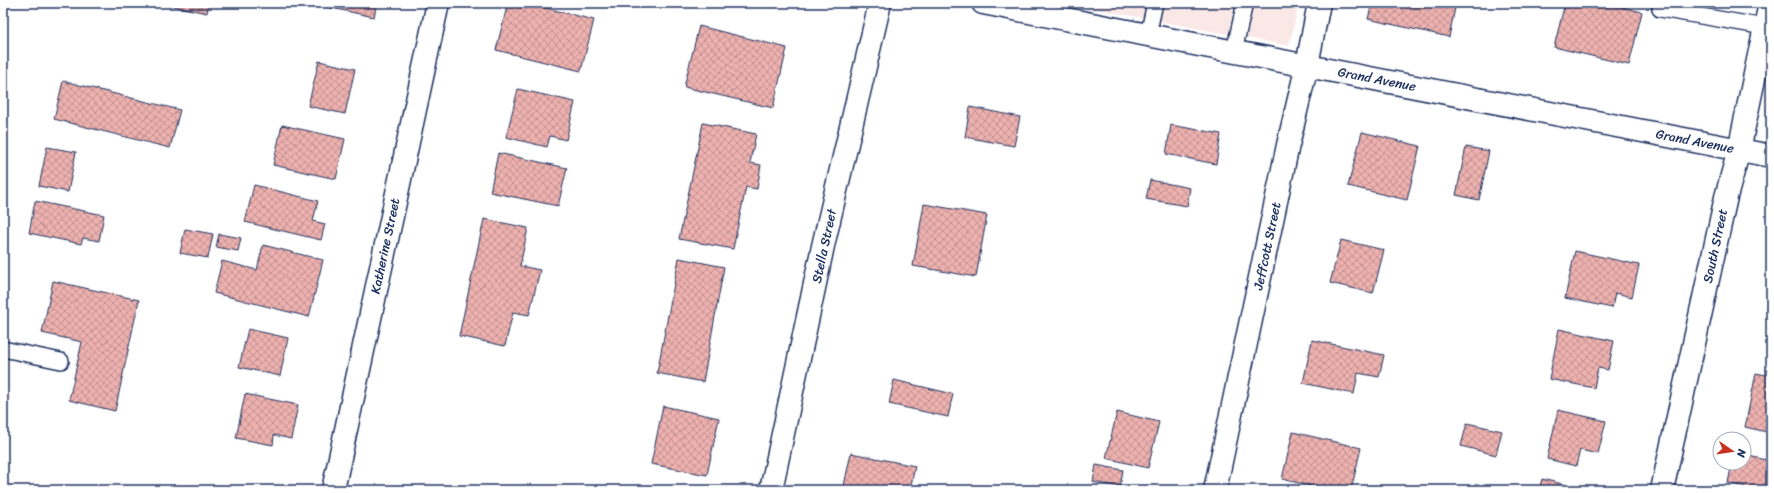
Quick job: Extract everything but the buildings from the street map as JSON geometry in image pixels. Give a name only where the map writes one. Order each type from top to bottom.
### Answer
[{"type":"street","name":"Katherine Street","points":[[333,490],[438,3]]},
{"type":"street","name":"Stella Street","points":[[772,490],[825,239],[880,3]]},
{"type":"street","name":"Grand Avenue","points":[[983,3],[1771,156]]},
{"type":"street","name":"Jeffcott Street","points":[[1215,490],[1288,145],[1307,65],[1319,3]]},
{"type":"street","name":"South Street","points":[[1662,490],[1726,197],[1739,150],[1770,3]]},
{"type":"lane","points":[[1148,35],[1155,3]]},
{"type":"lane","points":[[1234,51],[1245,3]]},
{"type":"lane","points":[[1660,9],[1765,27]]},
{"type":"lane","points":[[3,349],[61,361]]},
{"type":"shaded area","points":[[1075,3],[1299,3],[1289,46],[1075,5]]}]
